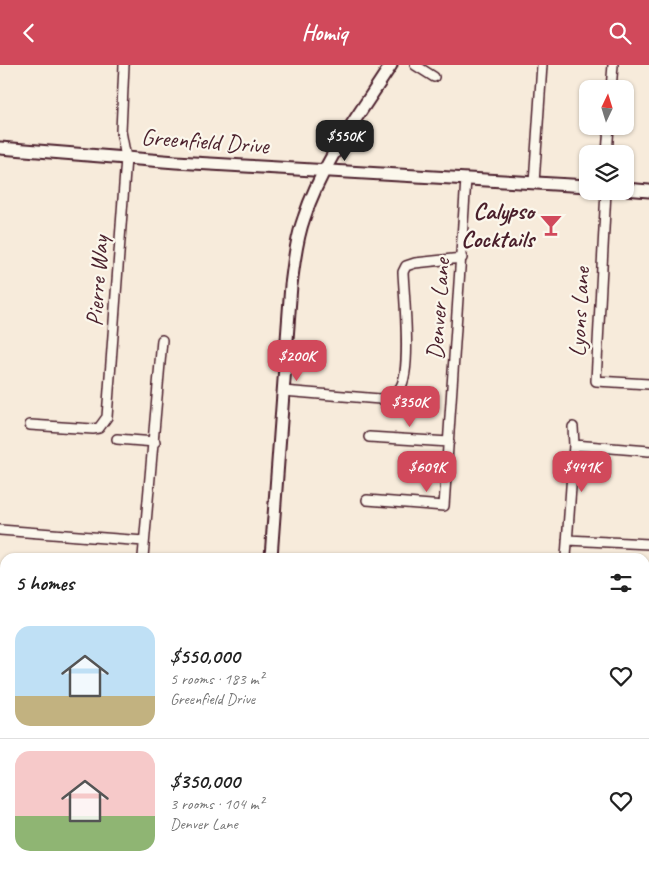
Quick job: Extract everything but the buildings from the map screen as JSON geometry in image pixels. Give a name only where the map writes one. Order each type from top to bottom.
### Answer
[{"type":"main road","points":[[271,553],[291,285],[296,246],[304,218],[323,171],[391,65]]},
{"type":"main road","name":"Greenfield Drive","points":[[0,148],[323,171],[579,186]]},
{"type":"main road","points":[[634,190],[649,191]]},
{"type":"street","name":"Pierre Way","points":[[30,425],[93,429],[99,428],[107,417],[126,158],[121,131],[124,65]]},
{"type":"street","points":[[415,65],[434,77]]},
{"type":"street","points":[[534,183],[542,65]]},
{"type":"street","points":[[612,80],[613,65]]},
{"type":"street","name":"Denver Lane","points":[[368,500],[444,506],[466,179]]},
{"type":"street","name":"Lyons Lane","points":[[606,200],[596,381],[649,384]]},
{"type":"street","points":[[283,391],[380,399],[394,394],[401,387],[406,354],[403,272],[406,266],[415,263],[462,258]]},
{"type":"street","points":[[143,553],[155,442],[162,340]]},
{"type":"street","points":[[566,553],[574,445],[573,427]]},
{"type":"street","points":[[369,437],[448,442]]},
{"type":"street","points":[[117,439],[155,442]]},
{"type":"street","points":[[574,445],[649,451]]},
{"type":"street","points":[[0,530],[144,541]]},
{"type":"street","points":[[567,540],[649,544]]},
{"type":"place","name":"Calypso Cocktails","points":[[551,225]]}]
